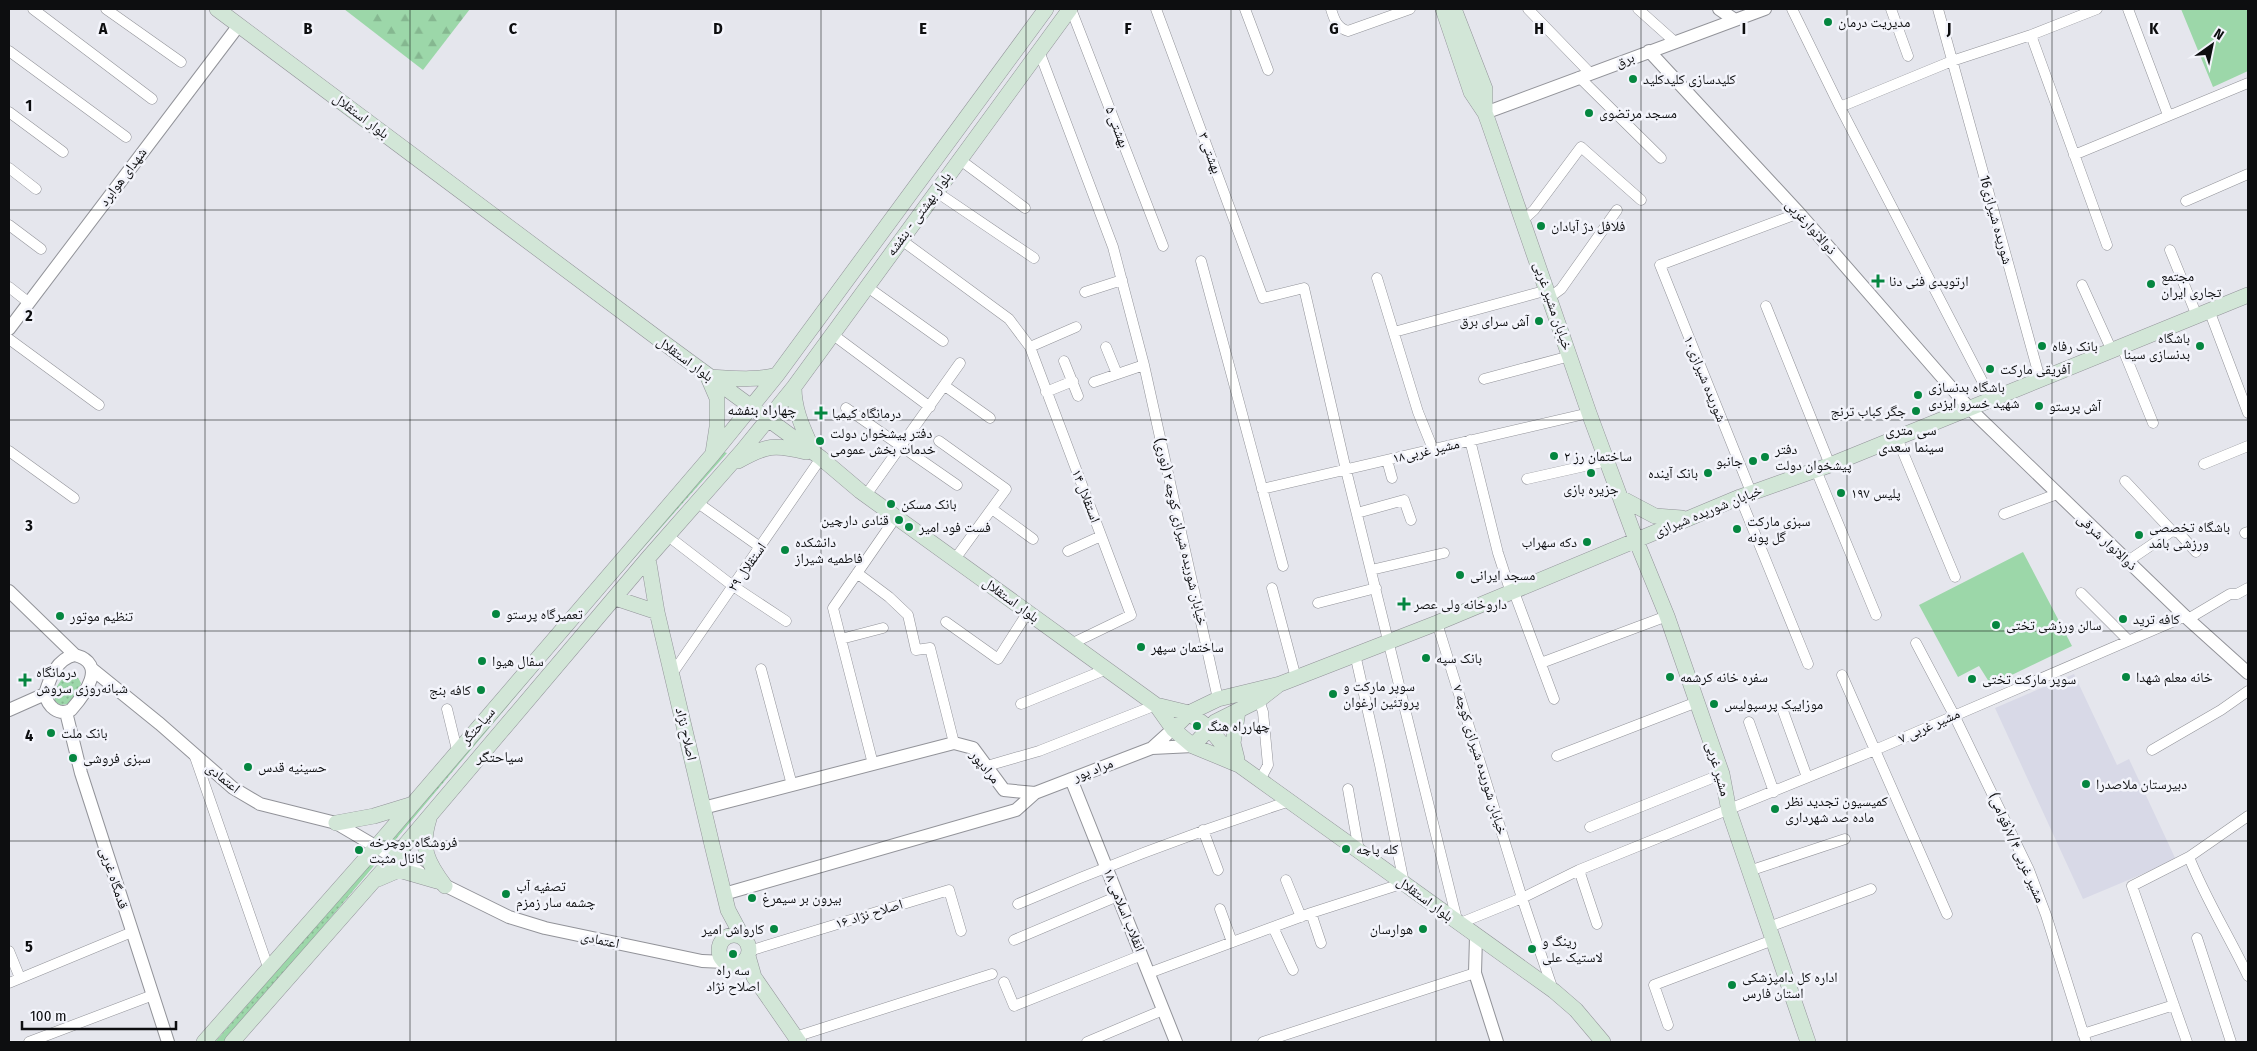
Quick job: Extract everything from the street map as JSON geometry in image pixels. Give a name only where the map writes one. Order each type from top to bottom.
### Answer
[{"type":"main road","name":"بلوار استقلال","points":[[216,9],[818,456],[866,496],[1156,705],[1173,729],[1193,746],[1239,765],[1458,924],[1554,991],[1576,1010],[1604,1042]]},
{"type":"main road","name":"بلوار بهشتی - بنفشه","points":[[750,407],[777,375],[1046,9]]},
{"type":"main road","name":"بلوار بهشتی - بنفشه","points":[[767,419],[794,387],[935,191],[1070,9]]},
{"type":"main road","name":"خیابان مشیر غربی","points":[[1443,9],[1471,92],[1485,113],[1589,413],[1621,498]]},
{"type":"main road","name":"خیابان مشیر غربی","points":[[1454,9],[1485,89],[1485,113]]},
{"type":"main road","points":[[995,78],[1011,89]]},
{"type":"main road","name":"خیابان شوریده شیرازی","points":[[1173,729],[1189,713],[1218,699],[1280,684],[1513,593],[1746,494],[1823,468],[2248,295]]},
{"type":"main road","points":[[713,454],[717,427],[717,398],[708,376],[752,379],[777,375]]},
{"type":"main road","points":[[794,387],[794,404],[799,422],[818,456]]},
{"type":"main road","name":"سیاحتگر","points":[[204,1042],[268,967],[376,847],[457,750],[713,454],[750,407]]},
{"type":"main road","name":"سیاحتگر","points":[[373,882],[648,558],[698,503],[767,419]]},
{"type":"main road","points":[[729,466],[760,449],[783,446],[818,456]]},
{"type":"main road","points":[[1621,498],[1655,516],[1687,518]]},
{"type":"main road","name":"مشیر غربی","points":[[1621,498],[1667,616],[1722,774],[1729,811],[1808,1042]]},
{"type":"main road","name":"اصلاح نژاد","points":[[648,558],[657,612],[728,910]]},
{"type":"main road","points":[[615,598],[657,612]]},
{"type":"main road","name":"خیابان شوریده شیرازی","points":[[1193,746],[1209,728],[1259,700],[1280,684]]},
{"type":"main road","name":"بلوار استقلال","points":[[1156,705],[1189,713],[1209,728],[1239,765]]},
{"type":"main road","points":[[1238,711],[1233,743],[1239,765]]},
{"type":"main road","points":[[336,823],[374,816],[410,805]]},
{"type":"main road","points":[[429,817],[425,832],[425,852],[441,883]]},
{"type":"main road","points":[[220,1023],[234,1039],[373,882],[399,870],[441,883]]},
{"type":"main road","points":[[728,910],[746,948],[754,977]]},
{"type":"main road","points":[[725,954],[728,910]]},
{"type":"main road","points":[[725,954],[733,935],[746,948]]},
{"type":"main road","points":[[725,954],[742,963],[746,948]]},
{"type":"main road","points":[[725,954],[754,977],[797,1040]]},
{"type":"street","points":[[33,9],[152,99]]},
{"type":"street","points":[[106,9],[181,62]]},
{"type":"street","name":"بهشتی ۵","points":[[1070,9],[1163,246]]},
{"type":"street","name":"بهشتی ۳","points":[[1156,9],[1263,298],[1304,288],[1346,470]]},
{"type":"street","points":[[1245,9],[1268,70]]},
{"type":"street","points":[[1331,9],[1335,22],[1341,29],[1348,31],[1410,9]]},
{"type":"street","points":[[1528,9],[1584,75],[1661,158]]},
{"type":"street","points":[[1638,9],[1675,42]]},
{"type":"street","points":[[1720,9],[1735,20]]},
{"type":"street","name":"برق","points":[[1485,113],[1765,9]]},
{"type":"street","points":[[1792,9],[1840,107],[1992,398]]},
{"type":"street","points":[[1891,9],[1908,56]]},
{"type":"street","name":"شوریده شیرازی16","points":[[1938,9],[2040,379]]},
{"type":"street","points":[[1840,107],[1952,61],[2031,35],[2097,9]]},
{"type":"street","points":[[2128,9],[2168,115]]},
{"type":"street","name":"شهدای هوابرد","points":[[9,329],[239,25]]},
{"type":"street","points":[[2031,35],[2107,246]]},
{"type":"street","points":[[9,51],[126,137]]},
{"type":"street","name":"خیابان شوریده شیرازی کوچه ۲ (نوری)","points":[[1039,51],[1113,247],[1144,365],[1218,699]]},
{"type":"street","name":"ذوالانوارغربی","points":[[1649,52],[1799,213],[1969,408]]},
{"type":"street","points":[[2074,155],[2248,83]]},
{"type":"street","points":[[9,112],[63,152]]},
{"type":"street","points":[[1523,220],[1534,210],[1581,147],[1640,200]]},
{"type":"street","points":[[959,160],[1025,208]]},
{"type":"street","points":[[9,168],[36,188]]},
{"type":"street","points":[[2186,201],[2248,174]]},
{"type":"street","points":[[935,191],[1034,258]]},
{"type":"street","points":[[1394,332],[1549,294],[1561,289],[1617,210]]},
{"type":"street","name":"۱۰شوریده شیرازی","points":[[1799,213],[1660,265],[1808,664]]},
{"type":"street","points":[[9,225],[42,249]]},
{"type":"street","name":"استقلال ۱۴","points":[[900,239],[1009,319],[1030,347],[1131,615],[1070,644]]},
{"type":"street","points":[[2170,250],[2203,313],[2248,413]]},
{"type":"street","points":[[1201,261],[1283,566]]},
{"type":"street","points":[[1377,278],[1418,412],[1433,449]]},
{"type":"street","points":[[1085,292],[1122,280]]},
{"type":"street","points":[[2082,285],[2117,349],[2153,424]]},
{"type":"street","points":[[866,286],[943,341]]},
{"type":"street","points":[[9,287],[28,302]]},
{"type":"street","points":[[1766,306],[1876,615]]},
{"type":"street","points":[[1030,347],[1076,326]]},
{"type":"street","points":[[832,334],[930,407]]},
{"type":"street","points":[[9,339],[100,405]]},
{"type":"street","points":[[1106,347],[1117,374]]},
{"type":"street","points":[[1484,380],[1570,356]]},
{"type":"street","points":[[1064,361],[1078,396]]},
{"type":"street","points":[[866,496],[960,363]]},
{"type":"street","points":[[1094,382],[1144,365]]},
{"type":"street","points":[[1046,392],[1073,381]]},
{"type":"street","points":[[944,386],[990,418]]},
{"type":"street","points":[[846,408],[957,485]]},
{"type":"street","name":"ذوالانوار شرقی","points":[[1969,408],[2056,494],[2187,618],[2248,672]]},
{"type":"street","name":"مشیر غربی۱۸","points":[[1262,489],[1589,413]]},
{"type":"street","points":[[1896,438],[1955,577]]},
{"type":"street","points":[[1470,440],[1498,553],[1554,699]]},
{"type":"street","points":[[939,441],[1006,489],[955,559]]},
{"type":"street","points":[[2204,464],[2248,446]]},
{"type":"street","points":[[9,451],[74,498]]},
{"type":"street","name":"۲۹ استقلال","points":[[672,674],[760,547],[818,456]]},
{"type":"street","points":[[1387,460],[1392,478]]},
{"type":"street","points":[[1527,478],[1607,461]]},
{"type":"street","points":[[1346,470],[1458,924]]},
{"type":"street","points":[[2125,481],[2172,532],[2179,533],[2196,552]]},
{"type":"street","points":[[2004,514],[2056,494]]},
{"type":"street","points":[[1357,513],[1404,500],[1411,520]]},
{"type":"street","points":[[698,503],[760,547]]},
{"type":"street","points":[[992,510],[1032,539]]},
{"type":"street","points":[[873,764],[833,608],[896,517]]},
{"type":"street","points":[[2128,561],[2172,532]]},
{"type":"street","points":[[668,536],[733,586],[786,621]]},
{"type":"street","points":[[1068,551],[1100,536]]},
{"type":"street","points":[[1371,570],[1444,553]]},
{"type":"street","points":[[857,573],[889,597],[908,615],[916,650],[930,648],[954,743]]},
{"type":"street","points":[[1272,588],[1296,678]]},
{"type":"street","points":[[1318,603],[1376,588]]},
{"type":"street","name":"مشیر غربی ۷","points":[[1458,924],[1522,898],[1579,870],[1729,811],[2128,640],[2187,618],[2230,594],[2237,594],[2248,588]]},
{"type":"street","points":[[9,591],[75,655],[84,657],[92,669],[92,678],[84,695],[71,710],[59,712],[52,708],[45,694]]},
{"type":"street","points":[[2080,593],[2128,640]]},
{"type":"street","points":[[946,622],[998,659],[1028,612]]},
{"type":"street","points":[[1541,663],[1667,616]]},
{"type":"street","name":"خیابان شوریده شیرازی کوچه ۷","points":[[1436,623],[1522,898],[1554,991]]},
{"type":"street","points":[[841,639],[883,628]]},
{"type":"street","points":[[57,637],[61,661]]},
{"type":"street","name":"(قوامی)مشیر غربی ۷/۴","points":[[1916,643],[1954,715],[2029,870],[2046,915],[2084,1038]]},
{"type":"street","points":[[1149,973],[1311,913],[1404,884],[1355,654]]},
{"type":"street","points":[[9,710],[45,694],[53,673],[61,661],[75,655]]},
{"type":"street","name":"اعتمادی","points":[[92,669],[194,753],[233,788],[260,804],[336,823],[394,858],[498,914],[536,925],[702,961],[725,954]]},
{"type":"street","points":[[761,669],[792,785]]},
{"type":"street","points":[[1021,704],[1107,669]]},
{"type":"street","points":[[1842,675],[1947,914]]},
{"type":"street","points":[[2152,750],[2221,710],[2248,691]]},
{"type":"street","points":[[1259,700],[1266,735],[1268,765],[1260,780]]},
{"type":"street","points":[[1557,756],[1697,702]]},
{"type":"street","points":[[987,766],[1039,751],[1156,705]]},
{"type":"street","points":[[447,709],[457,750]]},
{"type":"street","name":"قدمگاه غربی","points":[[66,712],[81,773],[168,1042]]},
{"type":"street","points":[[1783,712],[1807,777]]},
{"type":"street","points":[[1749,722],[1774,792]]},
{"type":"street","name":"مراد پور","points":[[1152,748],[1173,729]]},
{"type":"street","name":"مرادپور","points":[[703,808],[954,743],[973,748],[1004,790],[1034,793]]},
{"type":"street","name":"مراد پور","points":[[1034,793],[1152,748],[1193,746]]},
{"type":"street","points":[[194,753],[268,967]]},
{"type":"street","points":[[1590,827],[1722,774]]},
{"type":"street","name":"۱۸ انقلاب اسلامی","points":[[1071,779],[1176,1042]]},
{"type":"street","points":[[1348,789],[1359,851]]},
{"type":"street","points":[[724,894],[1016,810],[1034,793]]},
{"type":"street","points":[[1018,904],[1203,830],[1290,801]]},
{"type":"street","points":[[2187,1042],[2132,886],[2189,857],[2248,816]]},
{"type":"street","points":[[1203,830],[1218,870]]},
{"type":"street","points":[[1749,871],[1845,839]]},
{"type":"street","points":[[2189,857],[2202,892],[2224,926],[2248,976]]},
{"type":"street","points":[[1579,870],[1597,924]]},
{"type":"street","points":[[1286,880],[1301,917]]},
{"type":"street","points":[[1668,1026],[1654,985],[1871,889]]},
{"type":"street","name":"۱۶ اصلاح نژاد","points":[[746,948],[949,890],[961,931]]},
{"type":"street","points":[[1014,940],[1118,896]]},
{"type":"street","points":[[1220,909],[1232,942]]},
{"type":"street","points":[[1311,913],[1321,943]]},
{"type":"street","points":[[1273,927],[1293,970]]},
{"type":"street","points":[[9,983],[132,932]]},
{"type":"street","points":[[1476,936],[1475,972],[1497,1042]]},
{"type":"street","points":[[2197,938],[2231,1042]]},
{"type":"street","points":[[9,951],[20,978]]},
{"type":"street","points":[[1004,982],[1014,1006],[1142,956]]},
{"type":"street","points":[[1262,1042],[1475,972]]},
{"type":"street","points":[[797,1040],[992,974]]},
{"type":"street","points":[[29,1042],[153,995]]},
{"type":"street","points":[[2084,1038],[2174,1004]]},
{"type":"street","points":[[1087,1042],[1164,1010]]},
{"type":"shaded area","name":"دبیرستان ملاصدرا","points":[[2074,674],[2117,765],[2129,759],[2176,860],[2083,899],[1995,708]]},
{"type":"green space","points":[[344,9],[470,9],[423,70]]},
{"type":"green space","points":[[2181,9],[2248,9],[2248,71],[2213,87]]},
{"type":"green space","points":[[724,452],[727,453],[584,615],[391,845],[388,842]]},
{"type":"green space","name":"سالن ورزشی تختی","points":[[2023,552],[2072,646],[1991,685],[1979,666],[1958,677],[1919,605]]},
{"type":"green space","points":[[68,674],[76,674],[81,683],[77,695],[68,704],[60,705],[55,701],[56,689]]},
{"type":"green space","points":[[374,858],[378,861],[272,988],[223,1042],[215,1042]]},
{"type":"place","name":"مدیریت درمان","points":[[1828,22]]},
{"type":"place","name":"کلیدسازی کلیدکلید","points":[[1633,79]]},
{"type":"place","name":"مسجد مرتضوی","points":[[1589,113]]},
{"type":"place","name":"فلافل دژ آبادان","points":[[1541,226]]},
{"type":"place","name":"ارتوپدی فنی دنا","points":[[1878,281]]},
{"type":"place","name":"مجتمع تجاری ایران","points":[[2151,284]]},
{"type":"place","name":"آش سرای برق","points":[[1539,321]]},
{"type":"place","name":"بانک رفاه","points":[[2042,346]]},
{"type":"place","name":"باشگاه بدنسازی سینا","points":[[2200,346]]},
{"type":"place","name":"آفریقی مارکت","points":[[1990,369]]},
{"type":"place","name":"باشگاه بدنسازی شهید خسرو ایزدی","points":[[1918,395]]},
{"type":"place","name":"آش پرستو","points":[[2039,406]]},
{"type":"place","name":"جگر کباب ترنج","points":[[1916,411]]},
{"type":"place","name":"درمانگاه کیمیا","points":[[821,413]]},
{"type":"place","name":"دفتر پیشخوان دولت خدمات بخش عمومی","points":[[820,441]]},
{"type":"place","name":"ساختمان رز ۲","points":[[1554,456]]},
{"type":"place","name":"دفتر پیشخوان دولت","points":[[1765,457]]},
{"type":"place","name":"جانبو","points":[[1753,461]]},
{"type":"place","name":"جزیره بازی","points":[[1591,473]]},
{"type":"place","name":"بانک آینده","points":[[1708,473]]},
{"type":"place","name":"پلیس ۱۹۷","points":[[1841,493]]},
{"type":"place","name":"بانک مسکن","points":[[891,504]]},
{"type":"place","name":"قنادی دارچین","points":[[899,520]]},
{"type":"place","name":"فست فود امیر","points":[[909,527]]},
{"type":"place","name":"سبزی مارکت گل پونه","points":[[1737,529]]},
{"type":"place","name":"باشگاه تخصصی ورزشی بامَد","points":[[2139,535]]},
{"type":"place","name":"دکه سهراب","points":[[1587,542]]},
{"type":"place","name":"دانشکده فاطمیه شیراز","points":[[785,550]]},
{"type":"place","name":"مسجد ایرانی","points":[[1460,575]]},
{"type":"place","name":"داروخانه ولی عصر","points":[[1404,604]]},
{"type":"place","name":"تعمیرگاه پرستو","points":[[496,614]]},
{"type":"place","name":"تنظیم موتور","points":[[60,616]]},
{"type":"place","name":"کافه ترید","points":[[2123,619]]},
{"type":"place","name":"سالن ورزشی تختی","points":[[1996,625]]},
{"type":"place","name":"ساختمان سپهر","points":[[1141,647]]},
{"type":"place","name":"بانک سپه","points":[[1426,658]]},
{"type":"place","name":"سفال هیوا","points":[[482,661]]},
{"type":"place","name":"سفره خانه کرشمه","points":[[1670,677]]},
{"type":"place","name":"خانه معلم شهدا","points":[[2126,677]]},
{"type":"place","name":"سوپر مارکت تختی","points":[[1972,679]]},
{"type":"place","name":"درمانگاه شبانه‌روزی سروش","points":[[25,680]]},
{"type":"place","name":"کافه بنج","points":[[481,690]]},
{"type":"place","name":"سوپر مارکت و پروتئین ارغوان","points":[[1333,694]]},
{"type":"place","name":"موزاییک پرسپولیس","points":[[1714,704]]},
{"type":"place","name":"چهارراه هنگ","points":[[1197,726]]},
{"type":"place","name":"بانک ملت","points":[[51,733]]},
{"type":"place","name":"سبزی فروشی","points":[[73,758]]},
{"type":"place","name":"حسینیه قدس","points":[[248,767]]},
{"type":"place","name":"دبیرستان ملاصدرا","points":[[2086,784]]},
{"type":"place","name":"کمیسیون تجدید نظر ماده صد شهرداری","points":[[1775,809]]},
{"type":"place","name":"کله پاچه","points":[[1346,849]]},
{"type":"place","name":"فروشگاه دوچرخه کانال مثبت","points":[[359,850]]},
{"type":"place","name":"تصفیه آب چشمه سار زمزم","points":[[506,894]]},
{"type":"place","name":"بیرون بر سیمرغ","points":[[752,898]]},
{"type":"place","name":"کارواش امیر","points":[[774,929]]},
{"type":"place","name":"هوارسان","points":[[1423,929]]},
{"type":"place","name":"رینگ و لاستیک علی","points":[[1532,949]]},
{"type":"place","name":"سه راه اصلاح نژاد","points":[[733,954]]},
{"type":"place","name":"اداره کل دامپزشکی استان فارس","points":[[1732,985]]},
{"type":"district","name":"چهاراه بنفشه","points":[[762,410]]},
{"type":"district","name":"سی متری سینما سعدی","points":[[1911,438]]},
{"type":"district","name":"سیاحتگر","points":[[500,757]]}]
